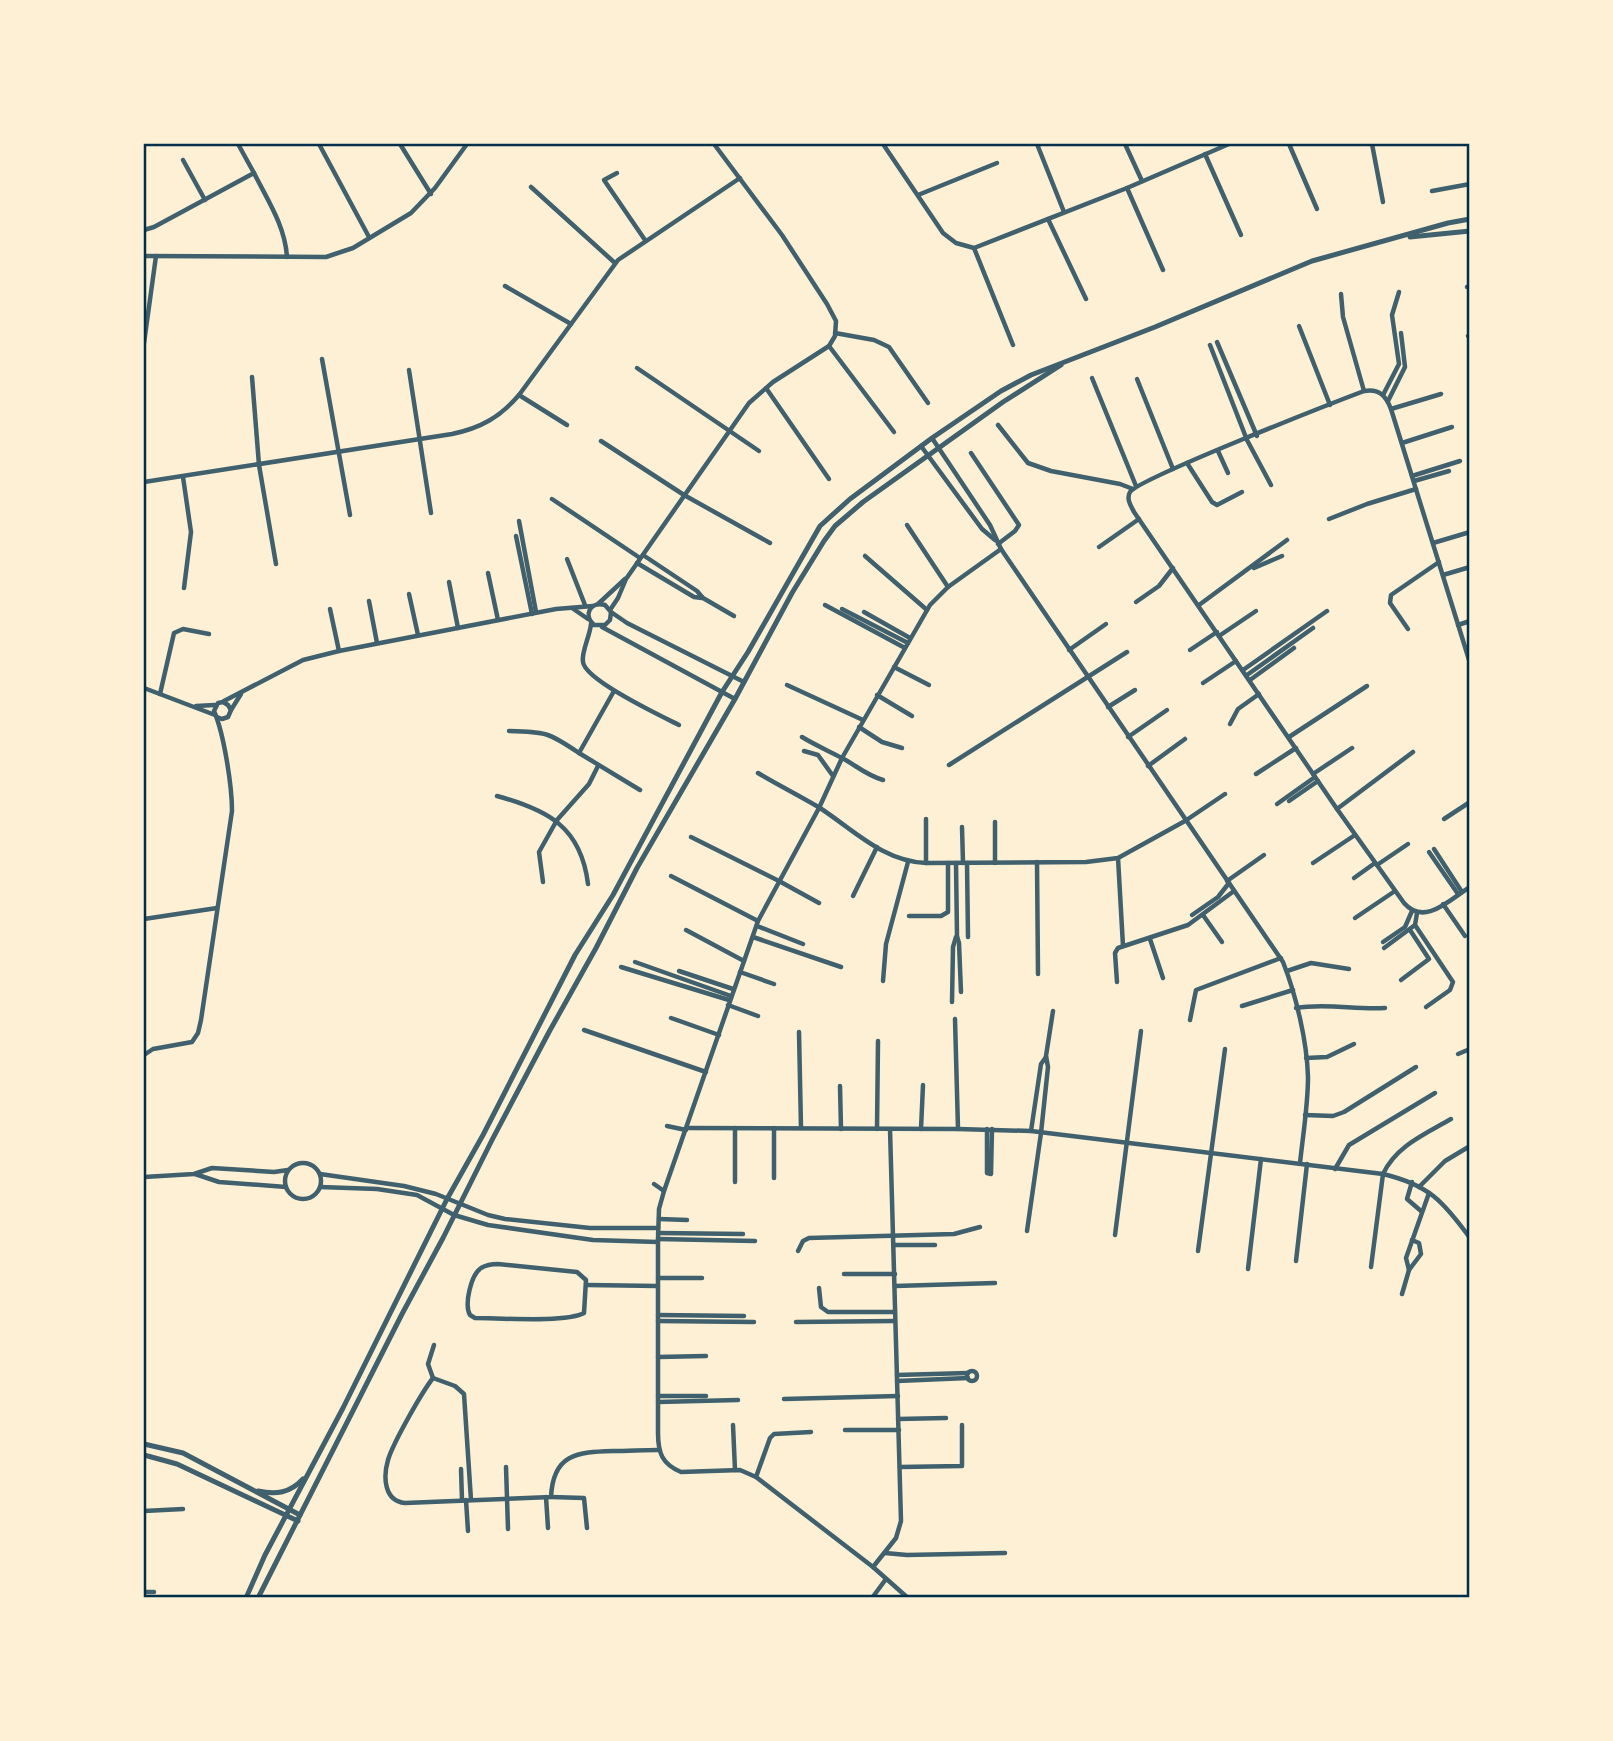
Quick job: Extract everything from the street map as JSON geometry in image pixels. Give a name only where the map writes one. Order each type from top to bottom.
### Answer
[{"type":"street","points":[[238,144],[281,225],[287,257]]},
{"type":"street","points":[[319,144],[369,237]]},
{"type":"street","points":[[401,144],[431,194]]},
{"type":"street","points":[[144,256],[335,255],[411,213],[431,194],[467,144]]},
{"type":"street","points":[[590,637],[608,623],[610,611],[636,563],[749,403],[766,388],[829,345],[835,333],[836,321],[827,304],[782,234],[714,144]]},
{"type":"street","points":[[883,144],[947,238],[974,248],[1127,188],[1229,144]]},
{"type":"street","points":[[1037,144],[1063,212]]},
{"type":"street","points":[[1125,144],[1142,181]]},
{"type":"street","points":[[1208,144],[1211,151]]},
{"type":"street","points":[[1289,144],[1317,209]]},
{"type":"street","points":[[1373,144],[1383,202]]},
{"type":"street","points":[[1205,154],[1241,235]]},
{"type":"street","points":[[183,160],[205,200]]},
{"type":"street","points":[[918,195],[997,163]]},
{"type":"street","points":[[144,230],[155,227],[254,173]]},
{"type":"street","points":[[617,173],[604,180],[645,240]]},
{"type":"street","points":[[144,482],[418,439],[478,427],[496,418],[519,394],[615,263],[645,240],[740,178]]},
{"type":"street","points":[[1432,191],[1469,184]]},
{"type":"street","points":[[531,187],[615,263]]},
{"type":"street","points":[[1127,188],[1164,270]]},
{"type":"street","points":[[1048,219],[1086,299]]},
{"type":"street","points":[[246,1598],[447,1199],[483,1135],[575,955],[613,895],[722,692],[820,526],[850,499],[921,446],[1012,384],[1312,261],[1469,219]]},
{"type":"street","points":[[1401,237],[1469,231]]},
{"type":"street","points":[[974,248],[1013,345]]},
{"type":"street","points":[[144,343],[156,256]]},
{"type":"street","points":[[505,286],[571,324]]},
{"type":"street","points":[[1384,395],[1399,364],[1392,315],[1399,292]]},
{"type":"street","points":[[1341,293],[1340,307],[1366,391]]},
{"type":"street","points":[[1299,327],[1329,405]]},
{"type":"street","points":[[835,333],[874,340],[889,347],[928,402]]},
{"type":"street","points":[[1388,401],[1405,367],[1401,333]]},
{"type":"street","points":[[1217,342],[1256,436]]},
{"type":"street","points":[[829,345],[894,432]]},
{"type":"street","points":[[1210,345],[1247,440],[1271,485]]},
{"type":"street","points":[[322,359],[350,515]]},
{"type":"street","points":[[258,1598],[459,1205],[637,867],[735,699],[792,593],[835,526],[863,502],[1063,363]]},
{"type":"street","points":[[637,368],[760,451]]},
{"type":"street","points":[[409,370],[431,513]]},
{"type":"street","points":[[252,377],[259,465],[276,564]]},
{"type":"street","points":[[1092,378],[1135,487]]},
{"type":"street","points":[[1137,379],[1174,469]]},
{"type":"street","points":[[766,388],[829,479]]},
{"type":"street","points":[[1469,663],[1391,409],[1384,395],[1377,391],[1366,391],[1329,405],[1187,463],[1135,487],[1129,494],[1129,500],[1139,519],[1336,809],[1395,891],[1415,912],[1427,913],[1469,887]]},
{"type":"street","points":[[519,394],[567,425]]},
{"type":"street","points":[[1391,409],[1441,394]]},
{"type":"street","points":[[998,425],[1028,463],[1051,471],[1135,487]]},
{"type":"street","points":[[1402,443],[1452,428]]},
{"type":"street","points":[[932,438],[974,500],[998,545],[1281,958],[1293,990],[1308,1078],[1300,1163]]},
{"type":"street","points":[[601,441],[684,495],[770,543]]},
{"type":"street","points":[[921,446],[985,533],[998,545]]},
{"type":"street","points":[[1218,451],[1228,473]]},
{"type":"street","points":[[908,1598],[873,1567],[756,1477],[736,1470],[681,1472],[665,1462],[658,1450],[658,1236],[664,1191],[757,923],[819,808],[842,758],[927,610],[937,596],[1019,525],[971,453]]},
{"type":"street","points":[[1413,478],[1460,461]]},
{"type":"street","points":[[1187,463],[1212,502],[1217,505],[1242,492]]},
{"type":"street","points":[[1413,478],[1449,471]]},
{"type":"street","points":[[183,477],[191,532],[184,588]]},
{"type":"street","points":[[1329,519],[1416,489]]},
{"type":"street","points":[[552,499],[734,616]]},
{"type":"street","points":[[965,505],[974,500]]},
{"type":"street","points":[[1099,547],[1139,519]]},
{"type":"street","points":[[519,521],[534,613]]},
{"type":"street","points":[[906,526],[948,587]]},
{"type":"street","points":[[1433,543],[1469,532]]},
{"type":"street","points":[[516,536],[534,613]]},
{"type":"street","points":[[1199,605],[1287,540]]},
{"type":"street","points":[[865,556],[927,610]]},
{"type":"street","points":[[1249,570],[1282,556]]},
{"type":"street","points":[[567,559],[585,605]]},
{"type":"street","points":[[1408,629],[1390,603],[1391,596],[1439,562]]},
{"type":"street","points":[[636,563],[694,597],[703,598]]},
{"type":"street","points":[[1443,575],[1469,567]]},
{"type":"street","points":[[1136,602],[1158,586],[1173,568]]},
{"type":"street","points":[[488,573],[498,620]]},
{"type":"street","points":[[626,579],[588,612],[590,637],[583,654],[583,666],[614,691],[679,725]]},
{"type":"street","points":[[449,582],[458,628]]},
{"type":"street","points":[[410,594],[418,635]]},
{"type":"street","points":[[369,601],[377,643]]},
{"type":"street","points":[[195,706],[216,705],[303,660],[339,650],[585,605],[605,605],[627,623],[744,682]]},
{"type":"street","points":[[825,605],[908,643]]},
{"type":"street","points":[[572,607],[600,627],[735,699]]},
{"type":"street","points":[[842,608],[908,643]]},
{"type":"street","points":[[330,609],[339,650]]},
{"type":"street","points":[[1190,650],[1256,611]]},
{"type":"street","points":[[1247,675],[1327,611]]},
{"type":"street","points":[[864,612],[908,643]]},
{"type":"street","points":[[1458,625],[1469,621]]},
{"type":"street","points":[[1069,650],[1106,624]]},
{"type":"street","points":[[1247,675],[1313,628]]},
{"type":"street","points":[[160,694],[174,633],[183,629],[209,634]]},
{"type":"street","points":[[1247,675],[1294,648]]},
{"type":"street","points":[[949,765],[1127,652]]},
{"type":"street","points":[[1203,683],[1237,661]]},
{"type":"street","points":[[894,667],[929,685]]},
{"type":"street","points":[[787,685],[863,720]]},
{"type":"street","points":[[1289,737],[1367,686]]},
{"type":"street","points":[[144,688],[195,706],[222,719],[228,717]]},
{"type":"street","points":[[1108,707],[1135,690]]},
{"type":"street","points":[[579,753],[614,691]]},
{"type":"street","points":[[221,735],[241,693]]},
{"type":"street","points":[[1230,724],[1238,709],[1259,694]]},
{"type":"street","points":[[877,695],[912,716]]},
{"type":"street","points":[[223,702],[231,710]]},
{"type":"street","points":[[144,1054],[153,1049],[189,1043],[198,1032],[232,811],[216,705]]},
{"type":"street","points":[[1128,737],[1167,710]]},
{"type":"street","points":[[859,727],[883,742],[902,748]]},
{"type":"street","points":[[509,731],[552,735],[640,790]]},
{"type":"street","points":[[802,737],[869,776],[883,779]]},
{"type":"street","points":[[1148,766],[1185,738]]},
{"type":"street","points":[[1256,774],[1296,748]]},
{"type":"street","points":[[1277,804],[1352,748]]},
{"type":"street","points":[[804,751],[818,755],[833,776]]},
{"type":"street","points":[[1336,809],[1413,752]]},
{"type":"street","points":[[542,882],[539,852],[557,820],[589,784],[598,766]]},
{"type":"street","points":[[758,774],[819,808],[877,847],[908,862],[926,863],[1096,861],[1118,858],[1185,821],[1225,794]]},
{"type":"street","points":[[1289,802],[1315,777]]},
{"type":"street","points":[[497,796],[532,807],[557,820],[583,857],[588,884]]},
{"type":"street","points":[[1444,819],[1469,802]]},
{"type":"street","points":[[926,819],[926,863]]},
{"type":"street","points":[[995,822],[995,863]]},
{"type":"street","points":[[962,827],[968,937]]},
{"type":"street","points":[[1313,863],[1355,835]]},
{"type":"street","points":[[691,837],[819,903]]},
{"type":"street","points":[[1354,878],[1408,844]]},
{"type":"street","points":[[853,896],[877,847]]},
{"type":"street","points":[[1432,851],[1460,893]]},
{"type":"street","points":[[1192,915],[1218,897],[1228,882],[1264,855]]},
{"type":"street","points":[[1118,858],[1123,946]]},
{"type":"street","points":[[883,981],[886,944],[908,862]]},
{"type":"street","points":[[1037,862],[1038,974]]},
{"type":"street","points":[[909,916],[941,916],[948,912],[948,863]]},
{"type":"street","points":[[956,863],[961,992]]},
{"type":"street","points":[[671,876],[757,923],[803,944]]},
{"type":"street","points":[[1116,982],[1115,953],[1123,946],[1188,925],[1234,891]]},
{"type":"street","points":[[1355,918],[1395,891]]},
{"type":"street","points":[[1443,904],[1465,936]]},
{"type":"street","points":[[144,919],[217,908]]},
{"type":"street","points":[[1415,912],[1415,925],[1453,982],[1450,990],[1426,1007]]},
{"type":"street","points":[[1415,912],[1405,927],[1383,945],[1415,925]]},
{"type":"street","points":[[1203,915],[1222,942]]},
{"type":"street","points":[[686,930],[744,961]]},
{"type":"street","points":[[1401,980],[1429,959],[1410,930]]},
{"type":"street","points":[[952,1002],[953,947],[957,936]]},
{"type":"street","points":[[752,937],[841,967]]},
{"type":"street","points":[[1150,939],[1163,978]]},
{"type":"street","points":[[1190,1020],[1194,995],[1201,986],[1281,958]]},
{"type":"street","points":[[635,962],[758,1016]]},
{"type":"street","points":[[1287,971],[1311,963],[1349,968]]},
{"type":"street","points":[[621,967],[729,1001]]},
{"type":"street","points":[[679,971],[733,989]]},
{"type":"street","points":[[740,972],[774,984]]},
{"type":"street","points":[[1242,1006],[1293,990]]},
{"type":"street","points":[[1296,1008],[1385,1008]]},
{"type":"street","points":[[1027,1231],[1041,1133],[1048,1067],[1046,1056],[1053,1011]]},
{"type":"street","points":[[671,1018],[719,1035]]},
{"type":"street","points":[[956,1019],[958,1129]]},
{"type":"street","points":[[584,1030],[706,1072]]},
{"type":"street","points":[[1115,1235],[1141,1031]]},
{"type":"street","points":[[799,1032],[801,1128]]},
{"type":"street","points":[[877,1129],[878,1041]]},
{"type":"street","points":[[1306,1058],[1327,1057],[1354,1044]]},
{"type":"street","points":[[1198,1251],[1225,1049]]},
{"type":"street","points":[[1458,1054],[1469,1049]]},
{"type":"street","points":[[1031,1131],[1041,1064],[1046,1056]]},
{"type":"street","points":[[1305,1115],[1333,1116],[1344,1112],[1416,1067]]},
{"type":"street","points":[[1039,1080],[1047,1081]]},
{"type":"street","points":[[921,1129],[923,1085]]},
{"type":"street","points":[[839,1086],[841,1129]]},
{"type":"street","points":[[1335,1168],[1349,1145],[1435,1093]]},
{"type":"street","points":[[1035,1105],[1044,1106]]},
{"type":"street","points":[[1371,1267],[1383,1174],[1390,1160],[1398,1151],[1451,1119]]},
{"type":"street","points":[[667,1126],[686,1129],[1031,1131],[1383,1174],[1412,1182],[1445,1204],[1469,1238]]},
{"type":"street","points":[[735,1128],[735,1182]]},
{"type":"street","points":[[774,1128],[774,1178]]},
{"type":"street","points":[[873,1567],[896,1538],[901,1527],[890,1129]]},
{"type":"street","points":[[990,1129],[990,1151]]},
{"type":"street","points":[[1419,1186],[1445,1161],[1469,1146]]},
{"type":"street","points":[[1248,1269],[1261,1159]]},
{"type":"street","points":[[307,1163],[317,1169],[320,1186],[316,1194],[303,1198],[294,1196],[286,1187],[285,1178],[289,1170],[296,1164],[307,1163]]},
{"type":"street","points":[[1296,1261],[1307,1164]]},
{"type":"street","points":[[144,1177],[194,1174],[212,1168],[274,1172],[289,1170]]},
{"type":"street","points":[[194,1174],[219,1182],[286,1187]]},
{"type":"street","points":[[320,1174],[404,1186],[447,1199],[488,1216],[505,1219],[658,1236],[755,1241]]},
{"type":"street","points":[[1412,1182],[1406,1199],[1421,1211]]},
{"type":"street","points":[[654,1184],[664,1191]]},
{"type":"street","points":[[320,1186],[404,1192],[423,1197],[454,1215],[488,1225],[599,1240],[743,1234]]},
{"type":"street","points":[[1409,1270],[1406,1258],[1429,1193]]},
{"type":"street","points":[[659,1219],[687,1220]]},
{"type":"street","points":[[798,1251],[803,1241],[809,1238],[954,1234],[981,1227]]},
{"type":"street","points":[[599,1240],[600,1228]]},
{"type":"street","points":[[1402,1294],[1409,1270],[1421,1254],[1419,1243],[1412,1240]]},
{"type":"street","points":[[894,1245],[935,1245]]},
{"type":"street","points":[[489,1265],[577,1272],[586,1280],[587,1285],[585,1312],[579,1316],[475,1318],[470,1315],[467,1307],[469,1292],[478,1271],[489,1265]]},
{"type":"street","points":[[844,1274],[895,1274]]},
{"type":"street","points":[[658,1278],[702,1278]]},
{"type":"street","points":[[895,1286],[995,1283]]},
{"type":"street","points":[[587,1285],[658,1286]]},
{"type":"street","points":[[820,1288],[821,1307],[828,1312],[895,1312]]},
{"type":"street","points":[[658,1318],[744,1316]]},
{"type":"street","points":[[658,1318],[754,1322]]},
{"type":"street","points":[[796,1322],[895,1321]]},
{"type":"street","points":[[434,1345],[428,1364],[433,1378],[389,1457],[388,1494],[396,1502],[405,1503],[584,1498],[587,1528]]},
{"type":"street","points":[[658,1357],[706,1356]]},
{"type":"street","points":[[897,1378],[968,1376]]},
{"type":"street","points":[[433,1378],[455,1386],[464,1394],[468,1531]]},
{"type":"street","points":[[658,1399],[706,1396]]},
{"type":"street","points":[[784,1399],[898,1396]]},
{"type":"street","points":[[658,1399],[738,1400]]},
{"type":"street","points":[[898,1419],[946,1418]]},
{"type":"street","points":[[733,1424],[736,1470]]},
{"type":"street","points":[[900,1467],[962,1466],[962,1425]]},
{"type":"street","points":[[845,1430],[899,1430]]},
{"type":"street","points":[[756,1477],[770,1438],[774,1434],[811,1432]]},
{"type":"street","points":[[144,1444],[183,1453],[287,1512]]},
{"type":"street","points":[[548,1528],[548,1497],[554,1475],[572,1455],[658,1450]]},
{"type":"street","points":[[144,1455],[177,1464],[299,1518]]},
{"type":"street","points":[[248,1489],[272,1494],[283,1493],[299,1483],[315,1463]]},
{"type":"street","points":[[506,1467],[508,1529]]},
{"type":"street","points":[[461,1469],[466,1500]]},
{"type":"street","points":[[144,1511],[183,1509]]},
{"type":"street","points":[[885,1553],[1005,1553]]},
{"type":"street","points":[[872,1598],[886,1579]]},
{"type":"street","points":[[144,1592],[154,1592]]}]
